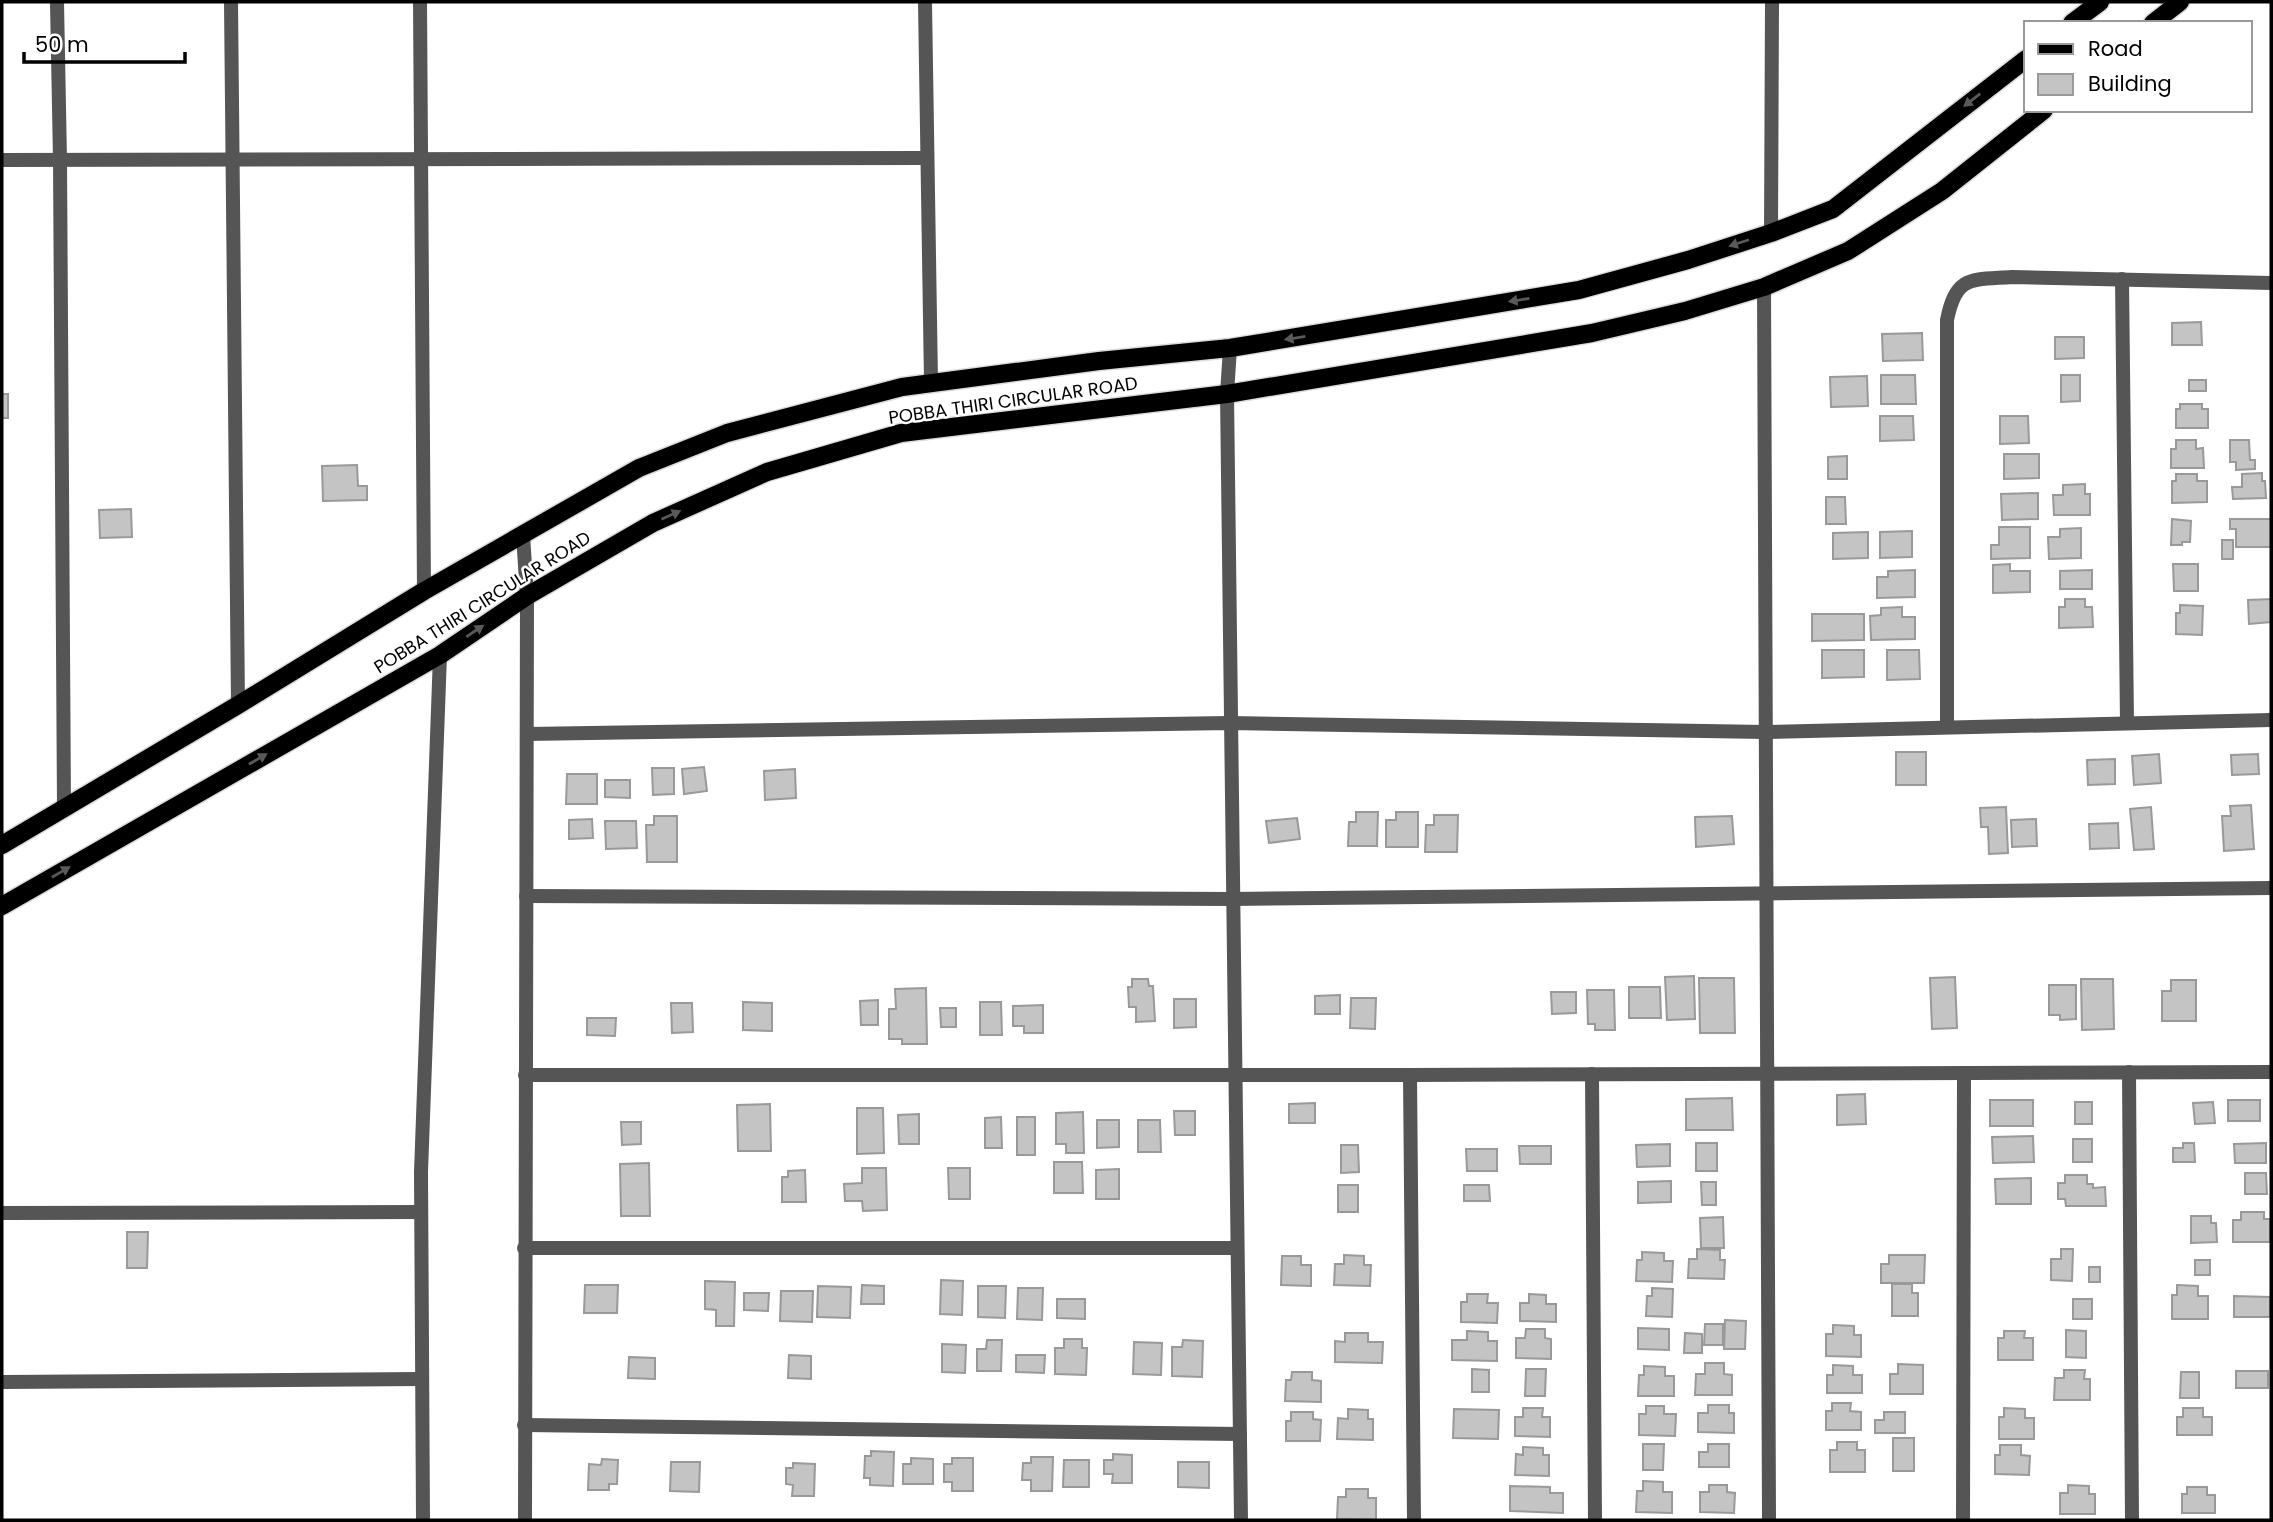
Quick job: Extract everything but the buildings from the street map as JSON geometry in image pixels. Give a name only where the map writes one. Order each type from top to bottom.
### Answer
[{"type":"main road","points":[[2075,21],[2099,2]]},
{"type":"main road","points":[[2156,21],[2180,2]]},
{"type":"main road","name":"POBBA THIRI CIRCULAR ROAD","points":[[2,845],[424,591],[639,468],[727,433],[828,405],[931,382],[1230,348],[1579,290],[1688,260],[1833,209],[2024,61]]},
{"type":"main road","name":"POBBA THIRI CIRCULAR ROAD","points":[[2,906],[440,655],[527,596],[653,523],[767,472],[901,433],[1227,394],[1592,333],[1685,312],[1764,287],[1848,251],[1942,191],[2041,112]]},
{"type":"street","points":[[57,2],[65,808]]},
{"type":"street","points":[[231,2],[238,705]]},
{"type":"street","points":[[420,2],[424,591]]},
{"type":"street","points":[[925,2],[931,382]]},
{"type":"street","points":[[1771,233],[1772,2]]},
{"type":"street","points":[[2,160],[926,158]]},
{"type":"street","points":[[1947,727],[1947,320],[1958,288],[1966,283],[1984,279],[2012,277],[2271,283]]},
{"type":"street","points":[[2122,279],[2127,723]]},
{"type":"street","points":[[1764,287],[1769,1520]]},
{"type":"street","points":[[1230,348],[1227,394],[1230,723],[1241,1520]]},
{"type":"street","points":[[523,536],[527,596],[525,1520]]},
{"type":"street","points":[[424,1520],[421,1212],[440,655]]},
{"type":"street","points":[[527,734],[1230,723],[1765,732],[2271,720]]},
{"type":"street","points":[[526,896],[1233,899],[2271,888]]},
{"type":"street","points":[[2129,1072],[2132,1520]]},
{"type":"street","points":[[525,1075],[2271,1072]]},
{"type":"street","points":[[1963,1520],[1964,1073]]},
{"type":"street","points":[[1592,1074],[1595,1520]]},
{"type":"street","points":[[1410,1075],[1414,1520]]},
{"type":"street","points":[[2,1213],[421,1212]]},
{"type":"street","points":[[524,1248],[1237,1248]]},
{"type":"street","points":[[2,1382],[422,1378]]},
{"type":"street","points":[[524,1425],[1240,1434]]}]
